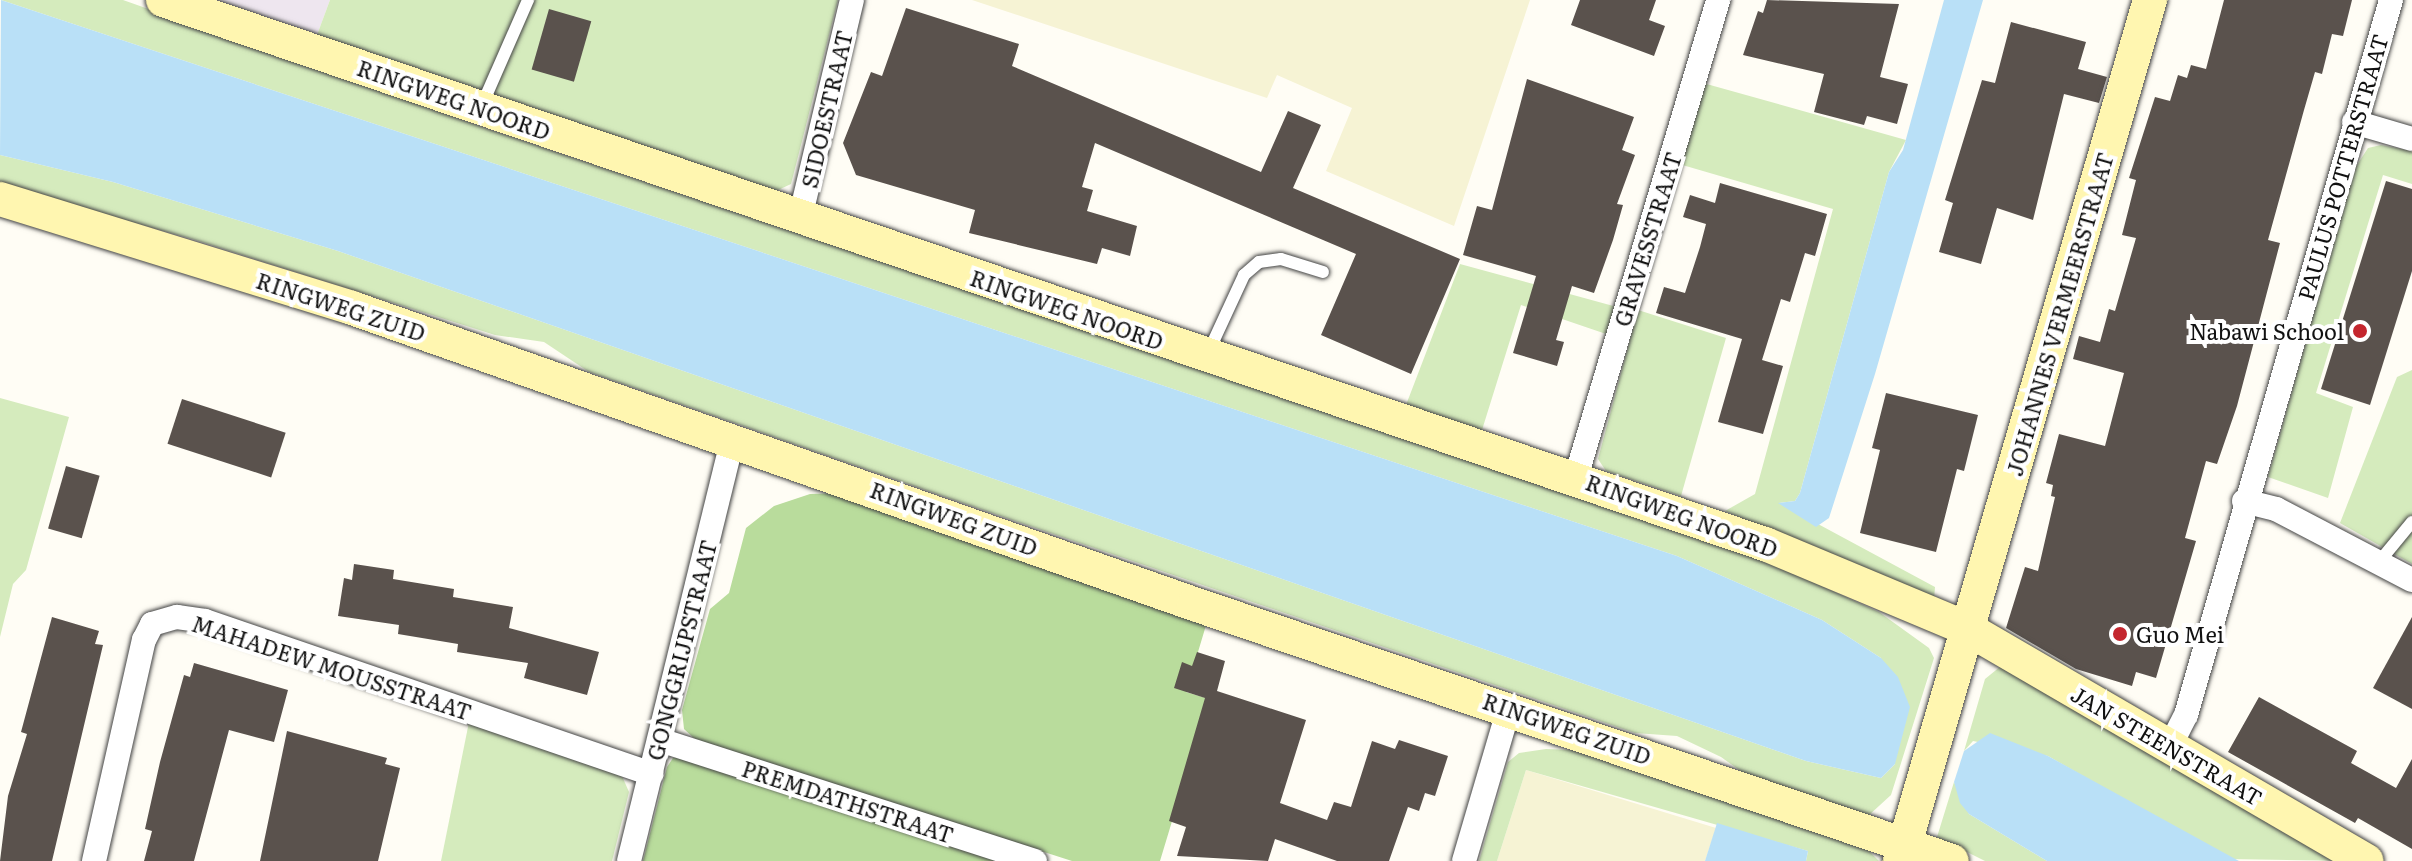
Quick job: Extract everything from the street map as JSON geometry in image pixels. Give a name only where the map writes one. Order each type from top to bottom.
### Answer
[{"type":"street","name":"RINGWEG NOORD","points":[[164,0],[1207,356],[1576,477],[1765,544],[1968,629]]},
{"type":"street","name":"SIDOESTRAAT","points":[[800,218],[852,0]]},
{"type":"street","name":"GRAVESSTRAAT","points":[[1576,477],[1718,0]]},
{"type":"street","name":"JOHANNES VERMEERSTRAAT","points":[[1903,852],[2150,0]]},
{"type":"street","name":"PAULUS POTTERSTRAAT","points":[[2169,748],[2186,715],[2244,501],[2391,0]]},
{"type":"street","points":[[2354,122],[2412,139]]},
{"type":"street","name":"RINGWEG ZUID","points":[[0,199],[352,308],[733,438],[1194,604],[1509,708],[1903,852],[1952,861]]},
{"type":"street","name":"GONGGRIJPSTRAAT","points":[[629,861],[733,438]]},
{"type":"street","points":[[2244,501],[2276,509],[2412,580]]},
{"type":"street","name":"MAHADEW MOUSSTRAAT","points":[[94,861],[144,640],[152,624],[177,617],[205,621],[651,774]]},
{"type":"street","name":"JAN STEENSTRAAT","points":[[1968,629],[2366,861]]},
{"type":"street","points":[[1464,861],[1509,708]]},
{"type":"street","name":"PREMDATHSTRAAT","points":[[660,740],[1035,861]]},
{"type":"lane","points":[[480,108],[528,0]]},
{"type":"lane","points":[[1207,356],[1244,275],[1259,262],[1281,259],[1323,272]]},
{"type":"lane","points":[[2379,562],[2412,522]]},
{"type":"shaded area","points":[[216,0],[330,0],[317,35]]},
{"type":"shaded area","points":[[972,0],[1530,0],[1454,226],[1326,171],[1352,108],[1277,75],[1267,98]]},
{"type":"shaded area","points":[[1526,770],[1716,828],[1705,861],[1497,861]]},
{"type":"green space","points":[[1,0],[123,0],[488,129],[1748,553],[1879,612],[1929,648],[1934,658],[1891,795],[1868,816],[1752,779],[1721,757],[1677,736],[1635,733],[954,500],[589,372],[544,342],[495,335],[192,239],[0,185],[0,155],[113,182],[338,251],[1806,761],[1881,778],[1895,764],[1881,658],[1822,620],[1677,556]]},
{"type":"green space","points":[[330,0],[838,0],[791,184],[776,191],[317,35]]},
{"type":"green space","points":[[1703,83],[1906,140],[1889,172],[1800,493],[1795,501],[1779,503],[1935,587],[1934,600],[1725,511],[1755,494],[1833,209],[1679,164]]},
{"type":"green space","points":[[2381,145],[2412,151],[2412,184],[2383,175],[2316,393],[2353,407],[2328,498],[2268,477],[2355,168],[2368,148]]},
{"type":"green space","points":[[1460,264],[1617,307],[1609,335],[1521,305],[1482,430],[1406,405]]},
{"type":"green space","points":[[1638,310],[1726,338],[1681,496],[1606,471],[1598,459]]},
{"type":"green space","points":[[2412,370],[2412,564],[2340,523],[2397,377]]},
{"type":"green space","points":[[0,398],[69,417],[26,570],[13,584],[0,637]]},
{"type":"green space","points":[[841,493],[1207,622],[1186,692],[1209,699],[1160,861],[1072,861],[696,740],[684,729],[682,710],[710,609],[729,593],[746,528],[774,506],[810,494]]},
{"type":"green space","points":[[2001,666],[2349,861],[2228,859],[2048,756],[1973,741],[1964,751],[1985,679]]},
{"type":"green space","points":[[469,722],[622,776],[629,792],[612,861],[441,861]]},
{"type":"green space","points":[[1546,749],[1572,750],[1865,847],[1879,861],[1806,861],[1808,851],[1526,770],[1497,861],[1479,861],[1508,762],[1519,753]]},
{"type":"green space","points":[[684,755],[1015,861],[643,861],[667,767],[673,758]]},
{"type":"green space","points":[[1954,782],[1969,814],[2047,861],[1985,861],[1937,837]]},
{"type":"water","points":[[1,0],[1677,556],[1822,620],[1881,658],[1898,677],[1910,707],[1895,764],[1881,778],[1806,761],[338,251],[113,182],[0,155]]},
{"type":"water","points":[[1944,0],[1983,0],[1875,374],[1829,518],[1816,527],[1778,503],[1795,501],[1800,493],[1889,172],[1903,150]]},
{"type":"water","points":[[1990,733],[2048,756],[2239,861],[2047,861],[1969,814],[1960,803],[1954,782],[1964,751]]},
{"type":"water","points":[[1717,823],[1808,851],[1806,861],[1705,861]]},
{"type":"building","points":[[1580,0],[1656,0],[1649,20],[1665,26],[1654,56],[1571,25]]},
{"type":"building","points":[[1767,0],[1899,4],[1880,77],[1908,84],[1897,124],[1867,116],[1864,125],[1814,112],[1824,74],[1743,55],[1758,11],[1763,13]]},
{"type":"building","points":[[2224,0],[2352,0],[2343,36],[2332,34],[2322,74],[2315,72],[2304,110],[2268,240],[2280,243],[2237,406],[2217,464],[2206,461],[2185,538],[2196,541],[2156,678],[2136,672],[2132,686],[2076,669],[2006,628],[2025,567],[2038,571],[2055,497],[2051,496],[2053,485],[2046,483],[2059,434],[2105,446],[2124,373],[2073,359],[2079,336],[2100,342],[2109,309],[2115,311],[2136,238],[2122,235],[2136,180],[2129,178],[2155,97],[2170,101],[2178,75],[2187,78],[2191,65],[2206,69]]},
{"type":"building","points":[[906,8],[1019,44],[1012,66],[1261,172],[1288,111],[1321,125],[1293,188],[1460,259],[1411,374],[1321,335],[1356,254],[1095,143],[1082,187],[1093,190],[1087,211],[1137,226],[1130,256],[1102,248],[1097,264],[969,233],[975,210],[856,175],[843,143],[871,72],[882,76]]},
{"type":"building","points":[[549,9],[591,21],[574,82],[532,70]]},
{"type":"building","points":[[2011,22],[2086,42],[2078,69],[2107,77],[2099,103],[2064,94],[2033,220],[1997,208],[1981,264],[1939,252],[1953,203],[1945,200],[1982,80],[1995,83]]},
{"type":"building","points":[[1527,79],[1634,117],[1622,150],[1635,155],[1617,204],[1623,205],[1613,240],[1594,293],[1572,286],[1556,340],[1564,342],[1557,366],[1513,353],[1536,276],[1463,255],[1477,206],[1492,210]]},
{"type":"building","points":[[2386,181],[2412,189],[2412,271],[2370,405],[2321,389]]},
{"type":"building","points":[[1720,183],[1827,214],[1815,256],[1805,253],[1790,302],[1781,299],[1762,360],[1783,366],[1763,434],[1718,422],[1742,339],[1656,313],[1664,287],[1685,293],[1700,247],[1706,224],[1683,217],[1690,195],[1715,203]]},
{"type":"building","points":[[1886,393],[1978,415],[1964,471],[1957,469],[1936,552],[1860,533],[1880,450],[1872,448]]},
{"type":"building","points":[[182,399],[286,433],[271,477],[167,444]]},
{"type":"building","points":[[66,466],[100,476],[82,538],[48,528]]},
{"type":"building","points":[[354,564],[394,570],[393,579],[454,589],[453,597],[513,607],[509,628],[599,652],[587,695],[524,678],[528,663],[457,652],[458,644],[398,634],[399,625],[338,616],[344,578],[352,580]]},
{"type":"building","points":[[52,617],[99,631],[95,644],[103,645],[52,861],[0,861],[8,796],[27,734],[21,732]]},
{"type":"building","points":[[2412,617],[2412,709],[2373,688]]},
{"type":"building","points":[[1197,652],[1225,661],[1217,691],[1306,720],[1280,803],[1327,820],[1334,802],[1351,807],[1372,741],[1395,749],[1399,740],[1448,756],[1435,796],[1425,793],[1419,811],[1408,807],[1389,861],[1337,861],[1275,839],[1268,861],[1177,856],[1186,827],[1169,821],[1205,698],[1174,688],[1182,662],[1192,666]]},
{"type":"building","points":[[194,663],[288,690],[274,742],[229,730],[194,861],[144,861],[152,831],[145,829],[160,762],[184,675],[190,677]]},
{"type":"building","points":[[2259,697],[2357,751],[2351,763],[2396,788],[2412,759],[2412,849],[2358,818],[2355,823],[2228,752]]},
{"type":"building","points":[[287,731],[387,758],[385,764],[400,768],[378,861],[260,861]]},
{"type":"place","name":"Nabawi School","points":[[2360,331]]},
{"type":"place","name":"Guo Mei","points":[[2120,634]]}]
